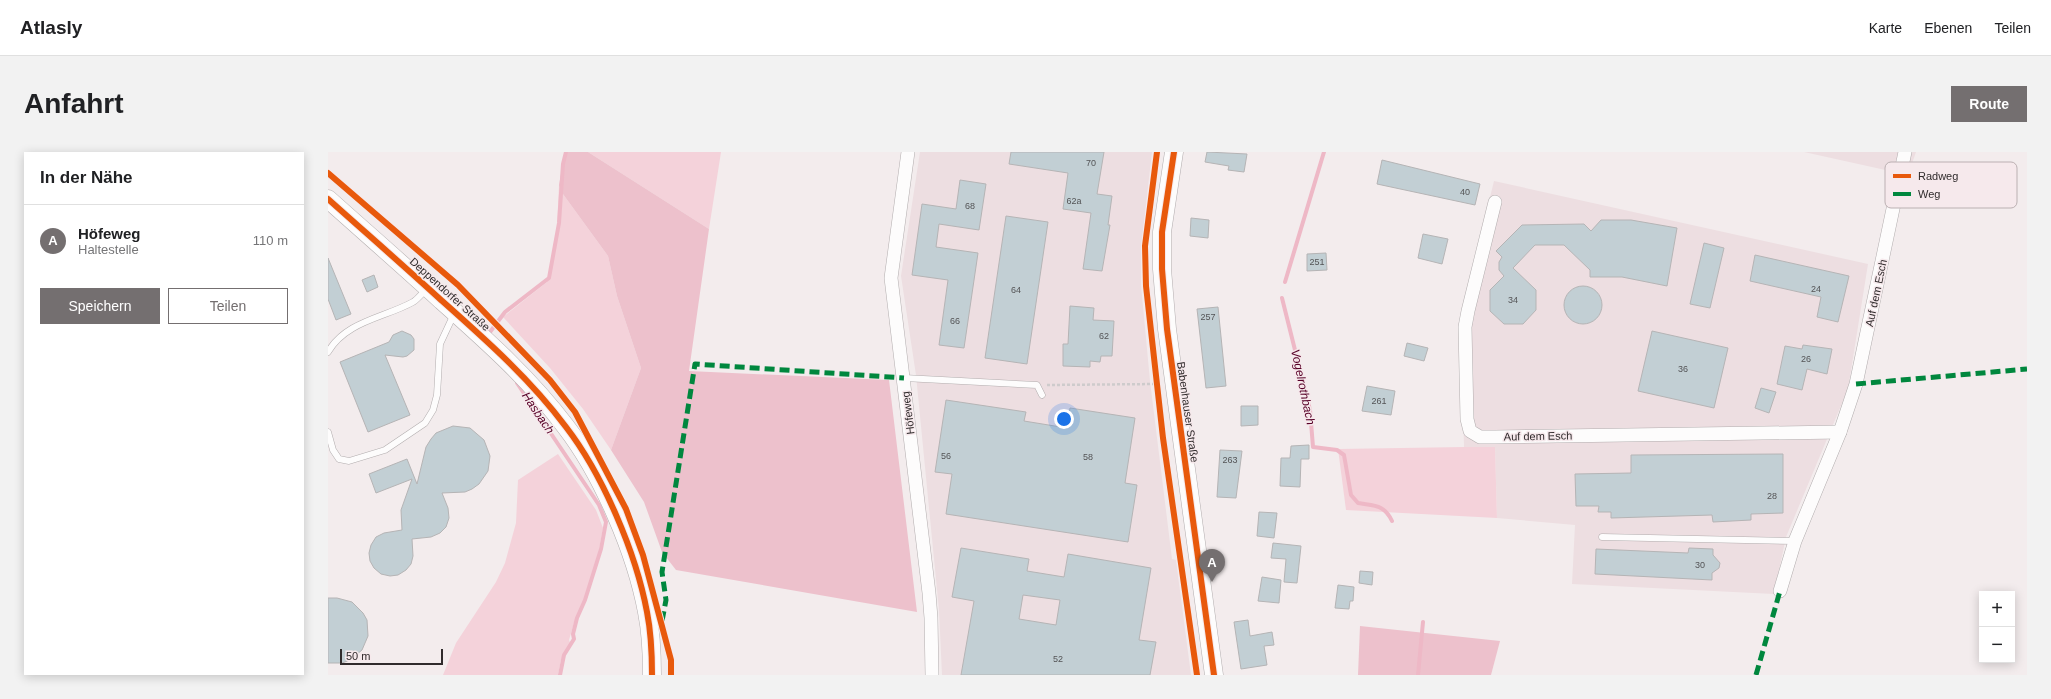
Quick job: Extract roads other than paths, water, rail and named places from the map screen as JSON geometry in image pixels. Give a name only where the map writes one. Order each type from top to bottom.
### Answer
[{"type":"street","name":"Höfeweg","points":[[908,152],[891,278],[929,593],[932,675]]},
{"type":"street","name":"Babenhauser Straße","points":[[1174,152],[1162,232],[1162,268],[1166,329],[1214,675]]},
{"type":"street","name":"Auf dem Esch","points":[[1904,162],[1906,152]]},
{"type":"street","name":"Deppendorfer Straße","points":[[328,199],[495,348],[538,392],[567,428],[589,461],[610,500],[629,551],[647,612],[651,644],[652,675]]},
{"type":"street","name":"Auf dem Esch","points":[[1495,202],[1465,328],[1467,419],[1470,431],[1480,437],[1840,432]]},
{"type":"street","name":"Auf dem Esch","points":[[1780,590],[1795,541],[1840,432],[1856,384],[1894,208]]},
{"type":"lane","points":[[328,352],[344,333],[360,324],[414,301],[428,288]]},
{"type":"lane","points":[[328,432],[333,450],[339,459],[349,461],[385,450],[425,423],[434,410],[437,395],[440,344],[455,312]]},
{"type":"lane","points":[[904,378],[1037,385],[1042,396]]},
{"type":"lane","points":[[1602,537],[1795,541]]},
{"type":"waterway","name":"Hasbach","points":[[487,336],[505,312],[549,278],[559,223],[563,164],[566,152]]},
{"type":"waterway","name":"Vogelrothbach","points":[[1285,282],[1324,152]]},
{"type":"waterway","name":"Vogelrothbach","points":[[1282,298],[1310,410],[1313,447],[1337,450],[1344,455],[1351,495],[1358,503],[1378,507],[1386,511],[1392,521]]},
{"type":"waterway","name":"Hasbach","points":[[517,383],[599,505],[606,522],[601,549],[585,600],[577,618],[573,634],[574,639],[564,655],[560,675]]},
{"type":"waterway","name":"Vogelrothbach","points":[[1418,675],[1423,622]]},
{"type":"place","name":"Höfeweg","points":[[1212,582]]}]
